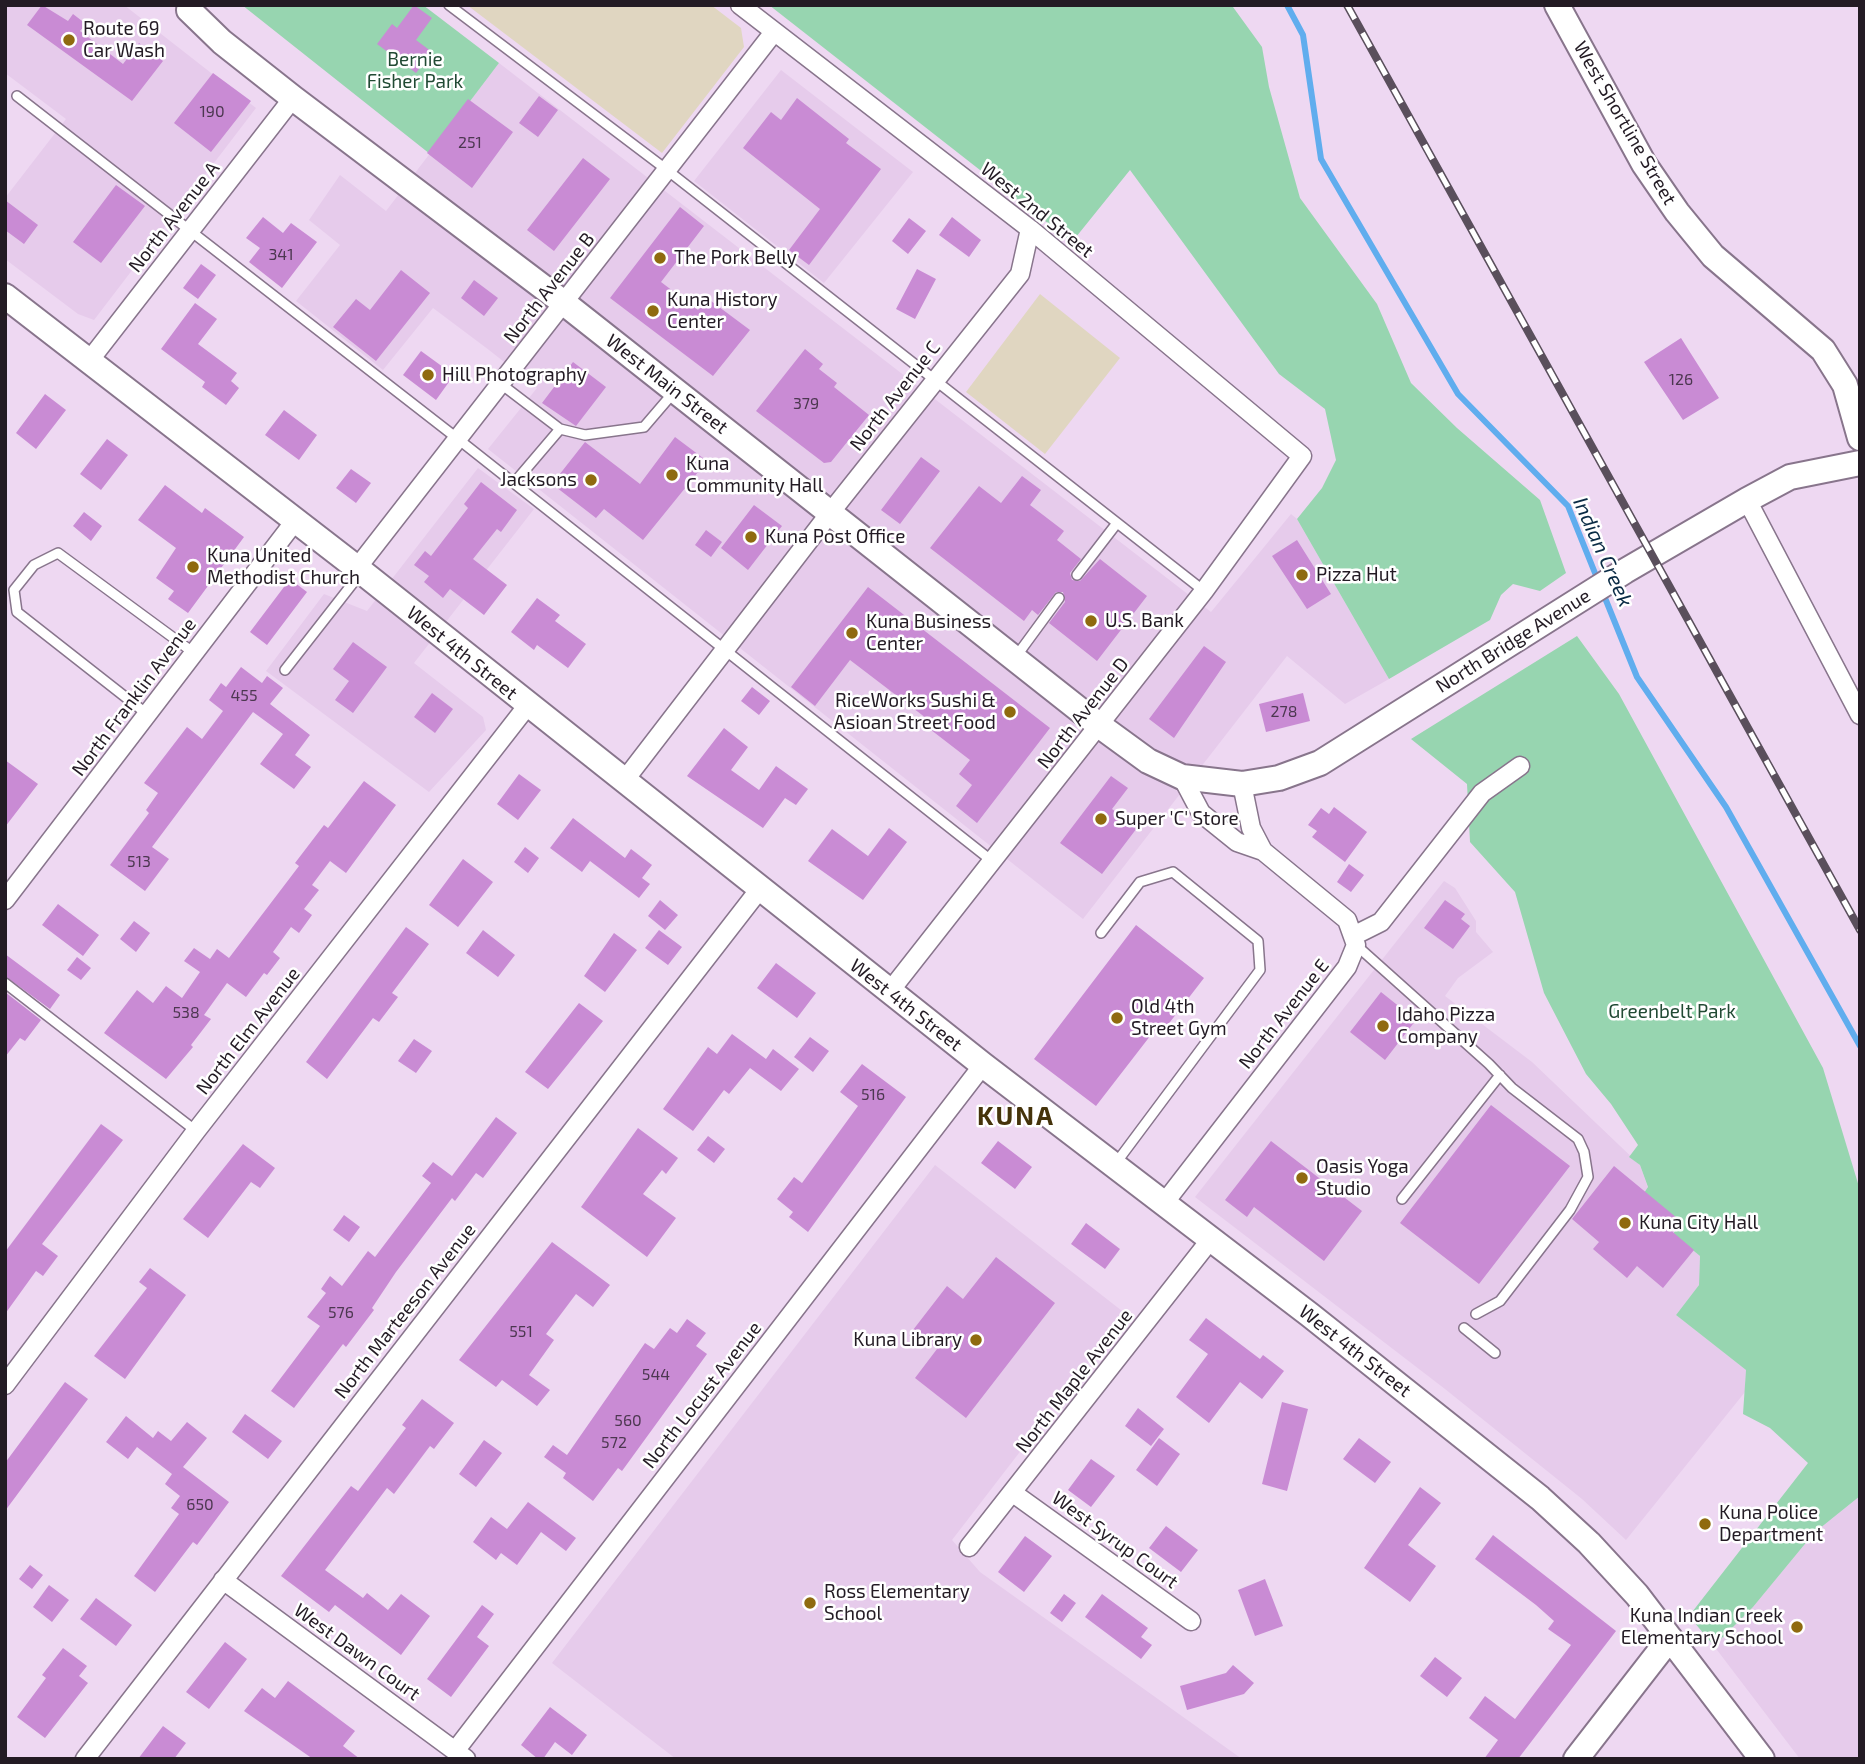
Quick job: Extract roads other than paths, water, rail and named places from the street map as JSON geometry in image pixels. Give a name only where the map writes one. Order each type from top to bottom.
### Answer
[{"type":"main road","name":"West Shortline Street","points":[[1557,5],[1644,164],[1677,212],[1713,256],[1823,351],[1852,384],[1860,438]]},
{"type":"main road","name":"West Main Street","points":[[183,7],[222,42],[293,98],[564,303],[1100,726],[1148,761],[1182,777],[1242,783]]},
{"type":"main road","name":"West 4th Street","points":[[5,296],[359,570],[759,890],[983,1065],[1165,1202],[1541,1498],[1589,1543],[1670,1638],[1762,1759]]},
{"type":"main road","name":"North Bridge Avenue","points":[[1242,783],[1279,778],[1320,763],[1625,571],[1790,477],[1860,463]]},
{"type":"main road","points":[[1576,1759],[1670,1638]]},
{"type":"street","name":"West 2nd Street","points":[[740,5],[1030,229],[1302,456]]},
{"type":"street","name":"North Avenue B","points":[[359,570],[774,32]]},
{"type":"street","name":"North Avenue A","points":[[89,361],[293,98]]},
{"type":"street","name":"North Avenue C","points":[[624,781],[830,513],[1020,274],[1030,229]]},
{"type":"street","name":"North Avenue D","points":[[890,991],[1204,591],[1302,456]]},
{"type":"street","points":[[1747,500],[1860,715]]},
{"type":"street","name":"North Franklin Avenue","points":[[5,900],[295,521]]},
{"type":"street","name":"North Elm Avenue","points":[[5,1385],[197,1131],[528,705]]},
{"type":"street","points":[[1182,777],[1201,813],[1237,842],[1263,851],[1333,906],[1347,920],[1355,940],[1381,922],[1482,793],[1520,766]]},
{"type":"street","points":[[1242,783],[1251,828],[1263,851]]},
{"type":"street","name":"North Marteeson Avenue","points":[[85,1759],[759,890]]},
{"type":"street","name":"North Avenue E","points":[[1165,1202],[1347,967],[1355,940]]},
{"type":"street","name":"North Locust Avenue","points":[[460,1755],[983,1065]]},
{"type":"street","name":"North Maple Avenue","points":[[969,1547],[1211,1239]]},
{"type":"street","name":"West Syrup Court","points":[[1013,1493],[1191,1621]]},
{"type":"street","name":"West Dawn Court","points":[[223,1580],[460,1755]]},
{"type":"lane","points":[[449,5],[667,170],[933,382],[1204,591]]},
{"type":"lane","points":[[17,96],[458,439],[992,861]]},
{"type":"lane","points":[[501,384],[560,429],[585,435],[645,427],[675,391]]},
{"type":"lane","points":[[514,483],[560,429]]},
{"type":"lane","points":[[1077,575],[1117,523]]},
{"type":"lane","points":[[147,714],[16,612],[14,590],[34,565],[58,553],[194,653]]},
{"type":"lane","points":[[285,670],[359,570]]},
{"type":"lane","points":[[1015,659],[1059,598]]},
{"type":"lane","points":[[1101,933],[1140,882],[1173,872],[1258,941],[1260,970],[1115,1165]]},
{"type":"lane","points":[[1355,940],[1500,1075],[1578,1139],[1588,1164],[1588,1177],[1570,1210],[1500,1301],[1476,1314]]},
{"type":"lane","points":[[5,983],[197,1131]]},
{"type":"lane","points":[[1402,1199],[1500,1075]]},
{"type":"lane","points":[[1464,1328],[1495,1353]]},
{"type":"waterway","name":"Indian Creek","points":[[1287,5],[1303,35],[1321,159],[1458,394],[1568,506],[1599,583]]},
{"type":"waterway","name":"Indian Creek","points":[[1603,593],[1637,677],[1726,807],[1860,1046]]},
{"type":"railway","points":[[1347,5],[1860,930]]},
{"type":"place","name":"Route 69 Car Wash","points":[[69,40]]},
{"type":"place","name":"The Pork Belly","points":[[660,258]]},
{"type":"place","name":"Kuna History Center","points":[[653,311]]},
{"type":"place","name":"Hill Photography","points":[[428,375]]},
{"type":"place","name":"Kuna Community Hall","points":[[672,475]]},
{"type":"place","name":"Jacksons","points":[[591,480]]},
{"type":"place","name":"Kuna Post Office","points":[[751,537]]},
{"type":"place","name":"Kuna United Methodist Church","points":[[193,567]]},
{"type":"place","name":"Pizza Hut","points":[[1302,575]]},
{"type":"place","name":"U.S. Bank","points":[[1091,621]]},
{"type":"place","name":"Kuna Business Center","points":[[852,633]]},
{"type":"place","name":"RiceWorks Sushi & Asioan Street Food","points":[[1010,712]]},
{"type":"place","name":"Super 'C' Store","points":[[1101,819]]},
{"type":"place","name":"Old 4th Street Gym","points":[[1117,1018]]},
{"type":"place","name":"Idaho Pizza Company","points":[[1383,1026]]},
{"type":"place","name":"Oasis Yoga Studio","points":[[1302,1178]]},
{"type":"place","name":"Kuna City Hall","points":[[1625,1223]]},
{"type":"place","name":"Kuna Library","points":[[976,1340]]},
{"type":"place","name":"Kuna Police Department","points":[[1705,1524]]},
{"type":"place","name":"Ross Elementary School","points":[[810,1603]]},
{"type":"place","name":"Kuna Indian Creek Elementary School","points":[[1797,1627]]},
{"type":"district","name":"KUNA","points":[[1016,1116]]},
{"type":"park label","name":"Bernie Fisher Park","points":[[415,71]]},
{"type":"park label","name":"Greenbelt Park","points":[[1672,1012]]}]
